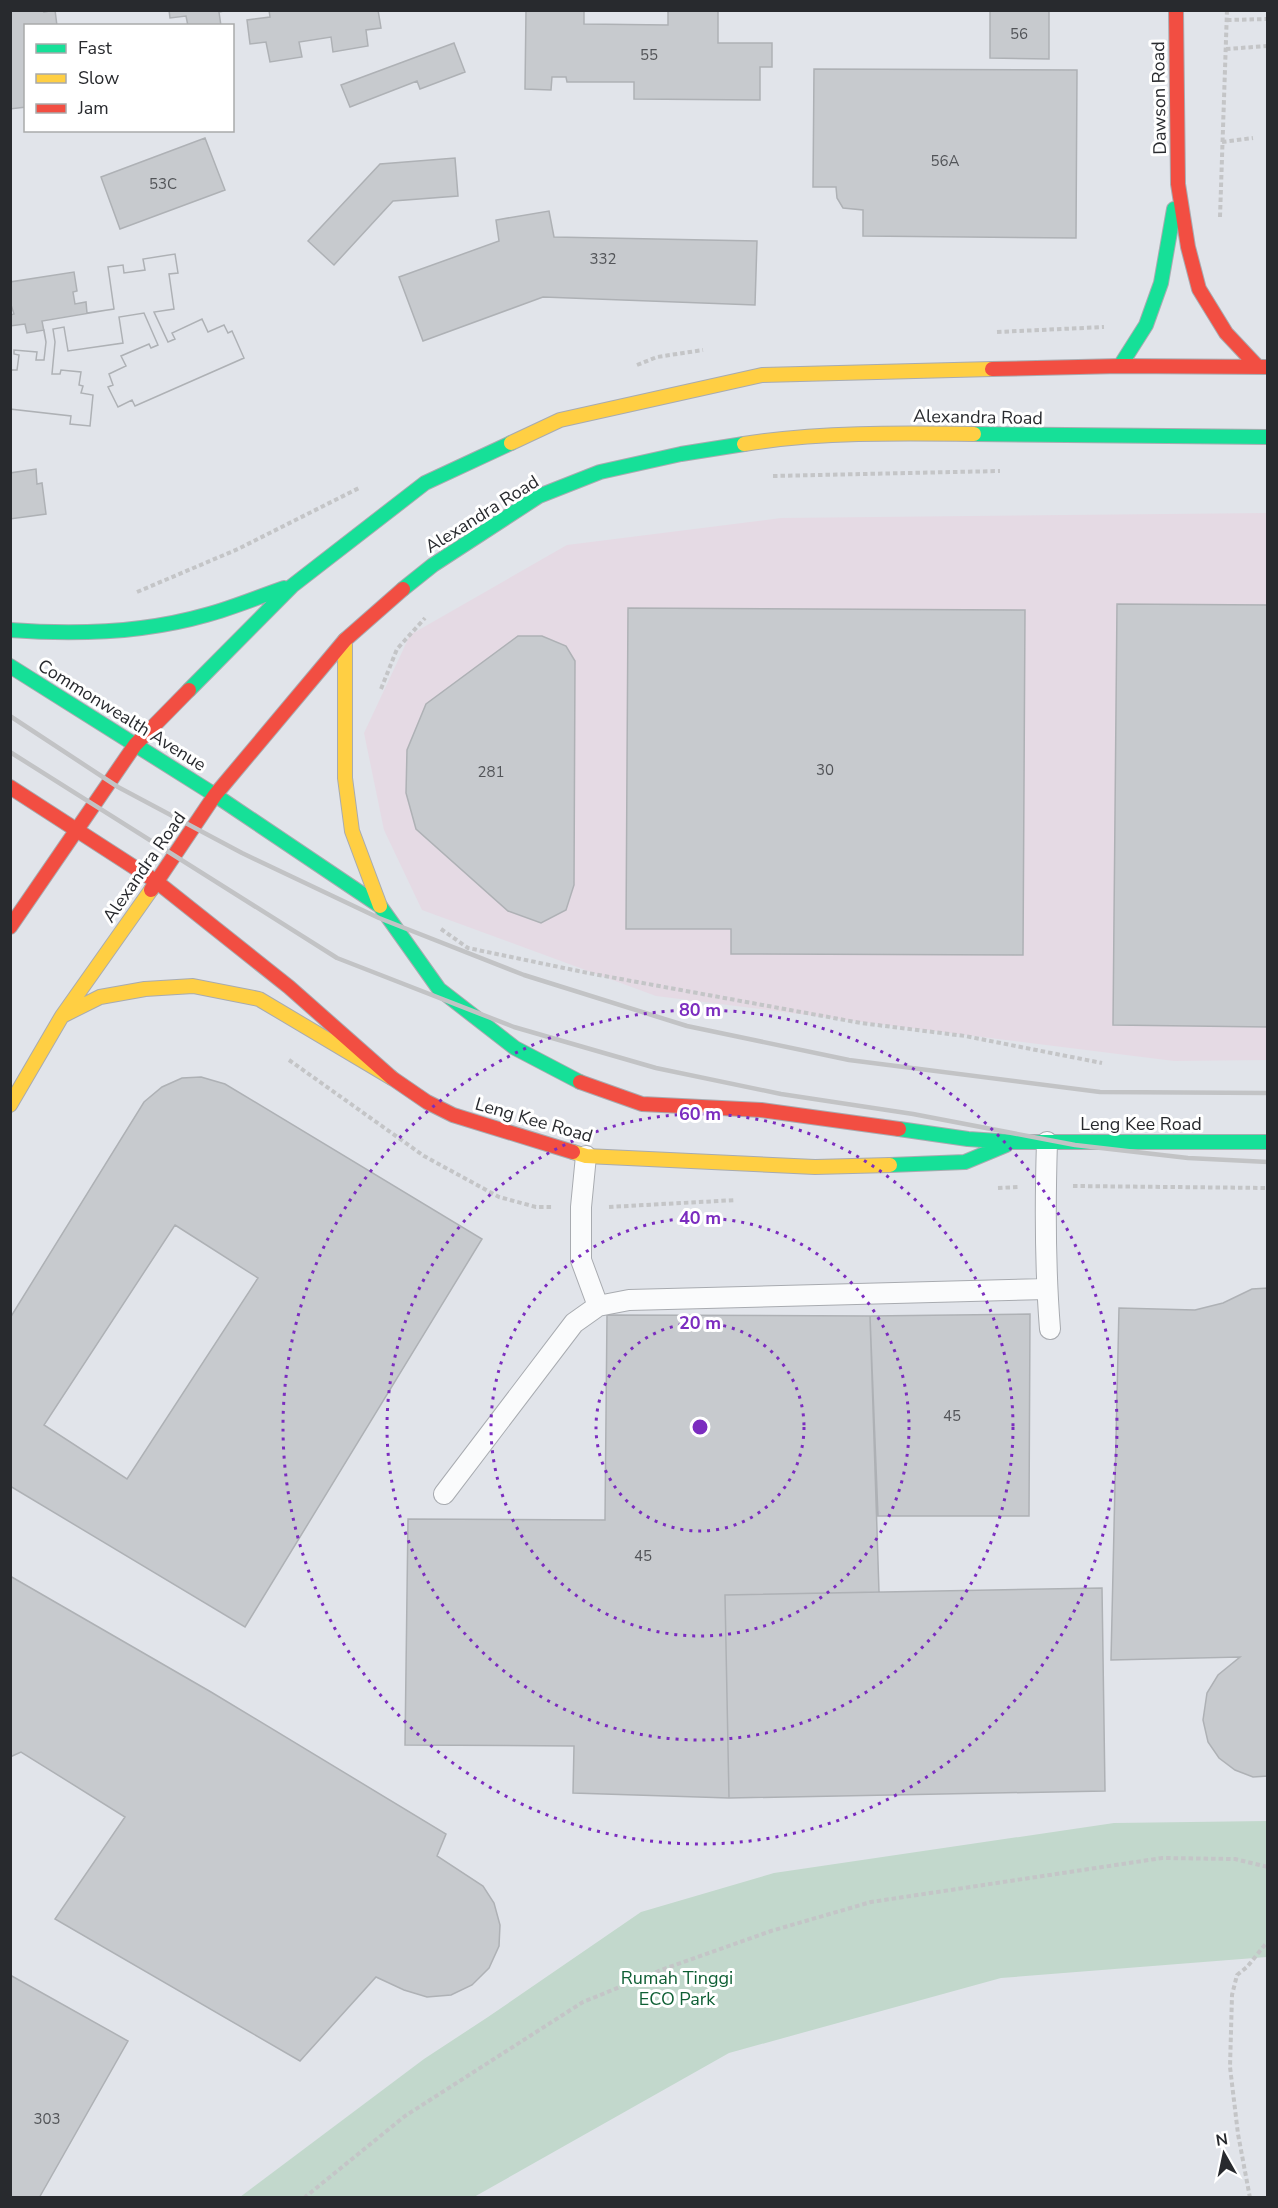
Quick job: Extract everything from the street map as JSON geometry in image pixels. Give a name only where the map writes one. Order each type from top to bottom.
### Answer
[{"type":"main road","name":"Dawson Road","points":[[1176,10],[1178,184],[1188,247],[1198,289],[1226,333],[1263,367]]},
{"type":"main road","name":"Dawson Road","points":[[1120,366],[1146,325],[1161,284],[1178,184]]},
{"type":"main road","points":[[10,927],[135,745],[292,586],[425,483],[560,420],[762,375],[1120,366],[1263,367]]},
{"type":"main road","name":"Alexandra Road","points":[[10,1105],[62,1016],[157,882],[215,795],[345,640],[385,603],[433,565],[539,496],[600,472],[681,454],[774,440],[912,433],[1268,437]]},
{"type":"main road","points":[[10,630],[41,633],[133,628],[205,615],[292,586]]},
{"type":"main road","points":[[345,640],[345,777],[352,831],[380,906]]},
{"type":"main road","name":"Commonwealth Avenue","points":[[10,666],[215,795]]},
{"type":"main road","points":[[10,787],[157,882]]},
{"type":"main road","name":"Leng Kee Road","points":[[215,795],[380,906],[439,989],[515,1048],[588,1086],[642,1104],[760,1110],[968,1139],[1013,1142],[1268,1142]]},
{"type":"main road","name":"Leng Kee Road","points":[[157,882],[289,987],[392,1078],[427,1102],[453,1115],[526,1139],[586,1156],[815,1167],[965,1162],[1013,1142]]},
{"type":"main road","points":[[62,1016],[100,997],[145,989],[193,986],[260,999],[392,1078]]},
{"type":"lane","points":[[1047,1142],[1045,1186],[1050,1329]]},
{"type":"lane","points":[[586,1156],[581,1207],[580,1260],[598,1306]]},
{"type":"lane","points":[[444,1494],[574,1323],[598,1306],[628,1300],[1047,1289]]},
{"type":"path","points":[[1220,226],[1227,10]]},
{"type":"path","points":[[1227,20],[1268,19]]},
{"type":"path","points":[[1226,49],[1268,46]]},
{"type":"path","points":[[1222,142],[1253,138]]},
{"type":"path","points":[[764,477],[1007,471]]},
{"type":"path","points":[[381,690],[397,649],[426,618]]},
{"type":"path","points":[[432,922],[468,948],[748,1003],[861,1023],[965,1036],[1102,1063]]},
{"type":"path","points":[[304,2198],[405,2116],[583,2002],[669,1966],[771,1931],[871,1902],[1162,1858],[1235,1859],[1268,1866]]},
{"type":"path","points":[[1250,2198],[1238,2134],[1230,2067],[1232,1995],[1237,1975],[1247,1967],[1268,1941]]},
{"type":"shaded area","points":[[1267,513],[1267,1060],[1174,1061],[656,996],[422,910],[384,830],[364,733],[410,635],[567,545],[781,518]]},
{"type":"green space","name":"Rumah Tinggi ECO Park","points":[[1267,1821],[1267,1957],[1001,1978],[729,2053],[474,2197],[240,2197],[424,2059],[641,1912],[774,1873],[1114,1823]]},
{"type":"building","points":[[10,10],[44,10],[44,12],[55,10],[57,24],[24,24],[24,107],[10,109]]},
{"type":"building","points":[[169,10],[229,10],[219,12],[221,24],[188,24],[186,16],[170,18]]},
{"type":"building","points":[[269,10],[378,10],[381,28],[366,30],[368,46],[333,52],[331,37],[299,42],[302,57],[270,62],[266,42],[250,44],[247,20],[270,17]]},
{"type":"building","points":[[526,10],[584,10],[584,24],[668,25],[668,10],[718,10],[718,43],[772,43],[772,67],[760,67],[760,100],[634,99],[634,82],[567,82],[566,77],[552,77],[551,90],[525,89]]},
{"type":"building","points":[[990,10],[1049,10],[1049,59],[990,58]]},
{"type":"building","points":[[454,43],[465,72],[420,89],[417,81],[350,107],[341,85]]},
{"type":"building","points":[[814,69],[1077,70],[1076,238],[863,236],[863,210],[843,208],[837,198],[836,187],[813,187]]},
{"type":"building","points":[[205,138],[225,190],[120,229],[101,177]]},
{"type":"building","points":[[455,158],[458,196],[393,201],[334,265],[308,241],[380,164]]},
{"type":"building","points":[[549,211],[554,237],[757,241],[755,305],[543,297],[423,341],[399,277],[499,241],[496,220]]},
{"type":"building","points":[[175,254],[178,273],[169,274],[174,309],[154,312],[168,342],[175,339],[172,333],[202,319],[208,332],[224,325],[228,333],[232,331],[244,358],[135,406],[132,400],[118,407],[108,387],[113,385],[109,374],[126,366],[121,356],[149,344],[151,348],[158,345],[144,313],[119,317],[123,343],[68,351],[64,327],[53,329],[55,342],[52,374],[60,374],[61,370],[81,372],[79,385],[83,386],[81,393],[93,395],[90,426],[70,424],[71,416],[10,409],[10,370],[17,370],[19,355],[14,354],[14,350],[37,352],[36,360],[44,360],[46,342],[42,321],[114,309],[108,267],[123,265],[124,273],[145,270],[143,259]]},
{"type":"building","points":[[175,254],[178,273],[169,274],[174,309],[154,312],[168,342],[175,339],[172,333],[202,319],[208,332],[224,325],[228,333],[232,331],[244,358],[135,406],[132,400],[118,407],[108,387],[113,385],[109,374],[126,366],[121,356],[149,344],[151,348],[158,345],[144,313],[119,317],[123,343],[68,351],[64,327],[53,329],[55,342],[52,374],[60,374],[61,370],[81,372],[79,385],[83,386],[81,393],[93,395],[90,426],[70,424],[71,416],[10,409],[10,370],[17,370],[19,355],[14,354],[14,350],[37,352],[36,360],[44,360],[46,342],[44,330],[27,333],[25,324],[10,326],[10,315],[14,314],[10,302],[10,282],[74,272],[77,291],[73,292],[75,304],[86,302],[87,313],[114,309],[108,267],[123,265],[124,273],[145,270],[143,259]]},
{"type":"building","points":[[36,469],[37,484],[42,483],[46,514],[10,519],[10,473]]},
{"type":"building","points":[[1117,604],[1268,605],[1268,1027],[1113,1025]]},
{"type":"building","points":[[628,608],[1025,610],[1023,955],[731,954],[731,929],[626,929]]},
{"type":"building","points":[[518,636],[542,636],[566,646],[575,661],[574,885],[566,910],[541,923],[508,911],[416,829],[406,793],[407,750],[426,704]]},
{"type":"building","points":[[201,1077],[225,1084],[482,1239],[245,1627],[10,1486],[10,1318],[144,1102],[162,1087],[182,1078]],"holes":[[[175,1225],[258,1278],[127,1479],[44,1425]]]},
{"type":"building","points":[[1268,1288],[1268,1776],[1253,1777],[1235,1770],[1219,1758],[1208,1742],[1203,1720],[1207,1693],[1218,1675],[1240,1657],[1111,1660],[1119,1308],[1195,1310],[1223,1303],[1252,1289]]},
{"type":"building","points":[[1030,1314],[1029,1516],[878,1516],[870,1316]]},
{"type":"building","points":[[607,1315],[870,1316],[879,1592],[725,1595],[729,1798],[573,1793],[574,1746],[405,1745],[408,1519],[605,1520]]},
{"type":"building","points":[[10,1576],[211,1692],[446,1834],[437,1856],[483,1886],[494,1903],[500,1925],[499,1946],[489,1968],[472,1985],[451,1995],[427,1997],[404,1990],[376,1977],[300,2061],[55,1919],[125,1817],[21,1752],[10,1757]]},
{"type":"building","points":[[1102,1588],[1105,1791],[729,1798],[725,1595]]},
{"type":"building","points":[[10,1975],[128,2041],[39,2198],[10,2198]]},
{"type":"railway","points":[[10,716],[118,787],[242,853],[379,918],[524,975],[687,1026],[849,1060],[1100,1092],[1268,1093]]},
{"type":"railway","points":[[10,752],[337,958],[514,1027],[656,1068],[781,1094],[913,1114],[1075,1145],[1188,1158],[1268,1162]]},
{"type":"traffic: fast","points":[[1120,366],[1146,325],[1161,283],[1174,209]]},
{"type":"traffic: fast","points":[[974,434],[1268,437]]},
{"type":"traffic: fast","points":[[189,690],[292,586],[425,483],[511,443]]},
{"type":"traffic: fast","points":[[403,589],[433,565],[539,496],[600,472],[681,454],[744,444]]},
{"type":"traffic: fast","points":[[10,630],[84,632],[158,626],[216,612],[284,588]]},
{"type":"traffic: fast","points":[[10,666],[215,795]]},
{"type":"traffic: fast","points":[[215,795],[380,906],[439,989],[515,1048],[580,1082]]},
{"type":"traffic: fast","points":[[899,1129],[968,1139],[1013,1142],[1268,1142]]},
{"type":"traffic: fast","points":[[890,1165],[965,1162],[1006,1145]]},
{"type":"traffic: slow","points":[[511,443],[560,420],[762,375],[992,369]]},
{"type":"traffic: slow","points":[[744,444],[829,435],[974,434]]},
{"type":"traffic: slow","points":[[345,640],[345,778],[352,831],[380,906]]},
{"type":"traffic: slow","points":[[10,1105],[62,1016],[151,890]]},
{"type":"traffic: slow","points":[[62,1016],[100,997],[145,989],[193,986],[259,999],[392,1078]]},
{"type":"traffic: slow","points":[[573,1152],[586,1156],[815,1167],[890,1165]]},
{"type":"traffic: jam","points":[[1176,10],[1178,184],[1188,247],[1199,289],[1226,333],[1258,367]]},
{"type":"traffic: jam","points":[[992,369],[1120,366],[1268,367]]},
{"type":"traffic: jam","points":[[151,890],[215,795],[345,640],[403,589]]},
{"type":"traffic: jam","points":[[10,927],[135,745],[189,690]]},
{"type":"traffic: jam","points":[[10,787],[157,882]]},
{"type":"traffic: jam","points":[[157,882],[289,987],[392,1078],[427,1102],[453,1115],[573,1152]]},
{"type":"traffic: jam","points":[[580,1082],[642,1104],[761,1110],[899,1129]]}]
